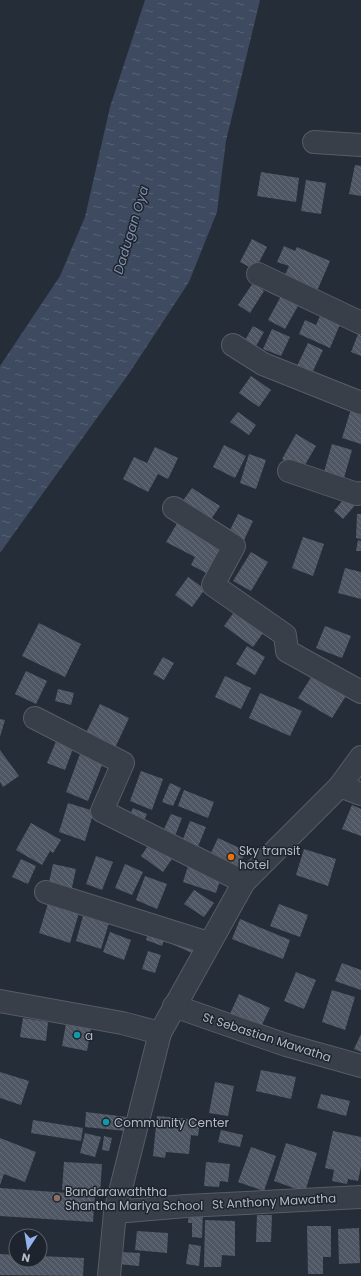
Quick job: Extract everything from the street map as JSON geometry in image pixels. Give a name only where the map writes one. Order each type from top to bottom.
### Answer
[{"type":"street","points":[[314,142],[361,145]]},
{"type":"street","points":[[258,274],[361,323]]},
{"type":"street","points":[[233,345],[262,364],[361,403]]},
{"type":"street","points":[[289,471],[357,494],[361,493]]},
{"type":"street","points":[[174,508],[234,546],[213,585],[285,635],[287,651],[361,692]]},
{"type":"street","points":[[35,718],[123,763],[102,811],[244,882]]},
{"type":"street","points":[[109,1276],[115,1212],[160,1033],[208,943],[244,882],[340,786],[361,757]]},
{"type":"street","points":[[340,786],[361,794]]},
{"type":"street","points":[[46,892],[208,943]]},
{"type":"street","points":[[0,1001],[122,1023],[160,1033]]},
{"type":"street","name":"St Sebastian Mawatha","points":[[174,1006],[286,1045],[361,1066]]},
{"type":"street","name":"St Anthony Mawatha","points":[[115,1212],[186,1206],[361,1197]]},
{"type":"water","name":"Dadugan Oya","points":[[145,0],[260,0],[226,141],[217,212],[189,282],[130,372],[0,553],[0,366],[60,276],[85,217],[110,107]]},
{"type":"building","points":[[355,165],[361,166],[361,196],[349,194]]},
{"type":"building","points":[[261,172],[299,178],[296,202],[257,196]]},
{"type":"building","points":[[306,180],[326,183],[321,214],[301,211]]},
{"type":"building","points":[[252,239],[267,247],[255,270],[240,262]]},
{"type":"building","points":[[284,246],[295,251],[297,247],[330,261],[317,291],[284,277],[289,266],[277,262]]},
{"type":"building","points":[[253,283],[264,291],[250,313],[238,305]]},
{"type":"building","points":[[281,296],[298,306],[285,329],[268,320]]},
{"type":"building","points":[[321,314],[341,322],[330,348],[299,334],[305,320],[316,325]]},
{"type":"building","points":[[253,326],[264,332],[255,348],[244,342]]},
{"type":"building","points":[[272,329],[290,337],[281,356],[263,349]]},
{"type":"building","points":[[358,334],[361,336],[361,356],[351,352]]},
{"type":"building","points":[[308,343],[323,350],[312,373],[297,366]]},
{"type":"building","points":[[251,376],[271,390],[259,407],[239,393]]},
{"type":"building","points":[[351,409],[361,412],[361,444],[342,438]]},
{"type":"building","points":[[238,412],[256,425],[249,435],[230,422]]},
{"type":"building","points":[[296,434],[316,446],[302,470],[282,459]]},
{"type":"building","points":[[332,444],[352,450],[344,478],[324,472]]},
{"type":"building","points":[[224,445],[246,456],[235,478],[213,467]]},
{"type":"building","points":[[155,447],[178,458],[168,479],[158,474],[148,492],[123,479],[134,457],[147,463]]},
{"type":"building","points":[[249,454],[266,460],[256,489],[240,483]]},
{"type":"building","points":[[192,488],[220,506],[210,521],[182,502]]},
{"type":"building","points":[[347,495],[357,503],[343,519],[334,511]]},
{"type":"building","points":[[238,514],[253,521],[244,540],[229,532]]},
{"type":"building","points":[[357,514],[361,514],[361,539],[356,538]]},
{"type":"building","points":[[179,520],[226,546],[210,575],[191,565],[195,557],[166,542]]},
{"type":"building","points":[[303,537],[324,544],[313,576],[292,568]]},
{"type":"building","points":[[358,540],[361,541],[361,551],[356,551]]},
{"type":"building","points":[[251,552],[268,562],[251,591],[233,581]]},
{"type":"building","points":[[345,568],[361,572],[361,599],[338,593]]},
{"type":"building","points":[[188,577],[205,589],[192,607],[175,595]]},
{"type":"building","points":[[237,608],[266,629],[253,647],[224,626]]},
{"type":"building","points":[[39,623],[81,644],[65,677],[22,656]]},
{"type":"building","points":[[325,626],[351,636],[342,658],[316,648]]},
{"type":"building","points":[[247,646],[265,657],[255,675],[236,664]]},
{"type":"building","points":[[163,657],[174,663],[164,680],[153,674]]},
{"type":"building","points":[[26,671],[47,681],[36,704],[15,694]]},
{"type":"building","points":[[225,676],[251,688],[241,709],[215,697]]},
{"type":"building","points":[[312,676],[346,696],[332,718],[298,698]]},
{"type":"building","points":[[58,689],[74,693],[71,705],[55,701]]},
{"type":"building","points":[[260,693],[302,711],[290,736],[249,718]]},
{"type":"building","points":[[100,704],[129,718],[113,752],[83,739]]},
{"type":"building","points":[[0,719],[5,720],[0,737]]},
{"type":"building","points":[[57,739],[74,746],[65,770],[47,763]]},
{"type":"building","points":[[0,750],[19,776],[3,787],[0,782]]},
{"type":"building","points":[[81,751],[104,760],[88,801],[66,792]]},
{"type":"building","points":[[141,771],[163,779],[152,810],[130,801]]},
{"type":"building","points":[[170,783],[181,788],[173,806],[162,802]]},
{"type":"building","points":[[184,790],[214,802],[208,818],[178,806]]},
{"type":"building","points":[[68,803],[94,811],[85,841],[59,832]]},
{"type":"building","points":[[352,805],[361,809],[361,836],[342,829]]},
{"type":"building","points":[[133,808],[147,814],[142,825],[128,819]]},
{"type":"building","points":[[171,814],[182,818],[175,836],[163,831]]},
{"type":"building","points":[[190,821],[206,827],[197,849],[181,844]]},
{"type":"building","points":[[31,823],[61,840],[53,853],[50,851],[42,865],[16,850]]},
{"type":"building","points":[[218,838],[246,851],[237,870],[209,857]]},
{"type":"building","points":[[152,840],[174,856],[163,872],[141,856]]},
{"type":"building","points":[[304,849],[336,859],[328,886],[296,875]]},
{"type":"building","points":[[96,856],[113,862],[102,890],[86,884]]},
{"type":"building","points":[[21,859],[36,866],[28,884],[12,877]]},
{"type":"building","points":[[189,863],[222,874],[216,893],[183,882]]},
{"type":"building","points":[[53,864],[76,869],[71,892],[48,887]]},
{"type":"building","points":[[125,864],[143,872],[132,895],[115,888]]},
{"type":"building","points":[[145,876],[167,884],[157,909],[136,900]]},
{"type":"building","points":[[194,890],[214,903],[204,917],[184,904]]},
{"type":"building","points":[[50,897],[81,906],[70,943],[39,933]]},
{"type":"building","points":[[279,904],[308,915],[300,937],[270,926]]},
{"type":"building","points":[[83,916],[109,923],[101,949],[76,941]]},
{"type":"building","points":[[240,919],[290,940],[283,959],[232,939]]},
{"type":"building","points":[[149,930],[165,936],[162,946],[146,940]]},
{"type":"building","points":[[110,932],[131,940],[124,960],[103,952]]},
{"type":"building","points":[[176,935],[196,944],[192,953],[172,944]]},
{"type":"building","points":[[148,951],[161,955],[155,973],[142,969]]},
{"type":"building","points":[[342,963],[361,970],[361,990],[335,981]]},
{"type":"building","points":[[296,972],[316,980],[304,1009],[284,1001]]},
{"type":"building","points":[[332,990],[355,997],[345,1030],[322,1022]]},
{"type":"building","points":[[239,994],[270,1008],[260,1029],[229,1016]]},
{"type":"building","points":[[23,1018],[48,1022],[46,1041],[20,1037]]},
{"type":"building","name":"a","points":[[67,1018],[92,1023],[87,1051],[62,1046]]},
{"type":"building","points":[[361,1034],[361,1052],[354,1049]]},
{"type":"building","points":[[261,1070],[296,1077],[291,1099],[256,1091]]},
{"type":"building","points":[[0,1072],[29,1081],[21,1105],[0,1098]]},
{"type":"building","points":[[215,1082],[234,1086],[228,1116],[209,1113]]},
{"type":"building","points":[[321,1094],[350,1101],[346,1116],[317,1108]]},
{"type":"building","name":"Community Center","points":[[86,1112],[127,1117],[126,1131],[85,1127]]},
{"type":"building","points":[[157,1116],[200,1120],[198,1136],[191,1135],[189,1154],[166,1152],[165,1158],[153,1156]]},
{"type":"building","points":[[33,1120],[83,1128],[81,1141],[31,1133]]},
{"type":"building","points":[[221,1130],[243,1135],[240,1147],[218,1142]]},
{"type":"building","points":[[333,1131],[361,1137],[361,1167],[358,1181],[348,1179],[347,1184],[332,1181],[334,1170],[325,1168]]},
{"type":"building","points":[[85,1133],[101,1137],[95,1157],[80,1153]]},
{"type":"building","points":[[104,1136],[112,1138],[109,1151],[102,1150]]},
{"type":"building","points":[[0,1138],[36,1152],[25,1182],[4,1174],[0,1185]]},
{"type":"building","points":[[286,1143],[317,1153],[305,1192],[274,1181]]},
{"type":"building","points":[[251,1147],[276,1156],[264,1191],[238,1182]]},
{"type":"building","points":[[64,1162],[102,1164],[100,1193],[62,1190]]},
{"type":"building","points":[[206,1162],[230,1164],[228,1182],[220,1181],[219,1187],[204,1186]]},
{"type":"building","points":[[0,1188],[95,1195],[93,1222],[0,1216]]},
{"type":"building","points":[[189,1210],[203,1211],[202,1238],[192,1237],[192,1223],[188,1223]]},
{"type":"building","points":[[257,1215],[272,1215],[271,1242],[256,1242]]},
{"type":"building","points":[[205,1220],[235,1221],[235,1256],[222,1255],[221,1267],[204,1267]]},
{"type":"building","points":[[307,1226],[331,1226],[331,1257],[323,1257],[323,1274],[308,1274]]},
{"type":"building","points":[[359,1228],[360,1263],[339,1264],[338,1229]]},
{"type":"building","points":[[137,1231],[168,1233],[167,1253],[135,1250]]},
{"type":"building","points":[[189,1244],[201,1246],[199,1266],[186,1264]]},
{"type":"building","points":[[119,1252],[140,1253],[139,1266],[118,1264]]},
{"type":"building","points":[[0,1254],[8,1254],[8,1268],[48,1268],[48,1256],[84,1258],[83,1276],[0,1275]]},
{"type":"place","name":"Sky transit hotel","points":[[231,857]]},
{"type":"place","name":"a","points":[[77,1035]]},
{"type":"place","name":"Community Center","points":[[106,1122]]},
{"type":"place","name":"Bandarawaththa Shantha Mariya School","points":[[57,1198]]}]
